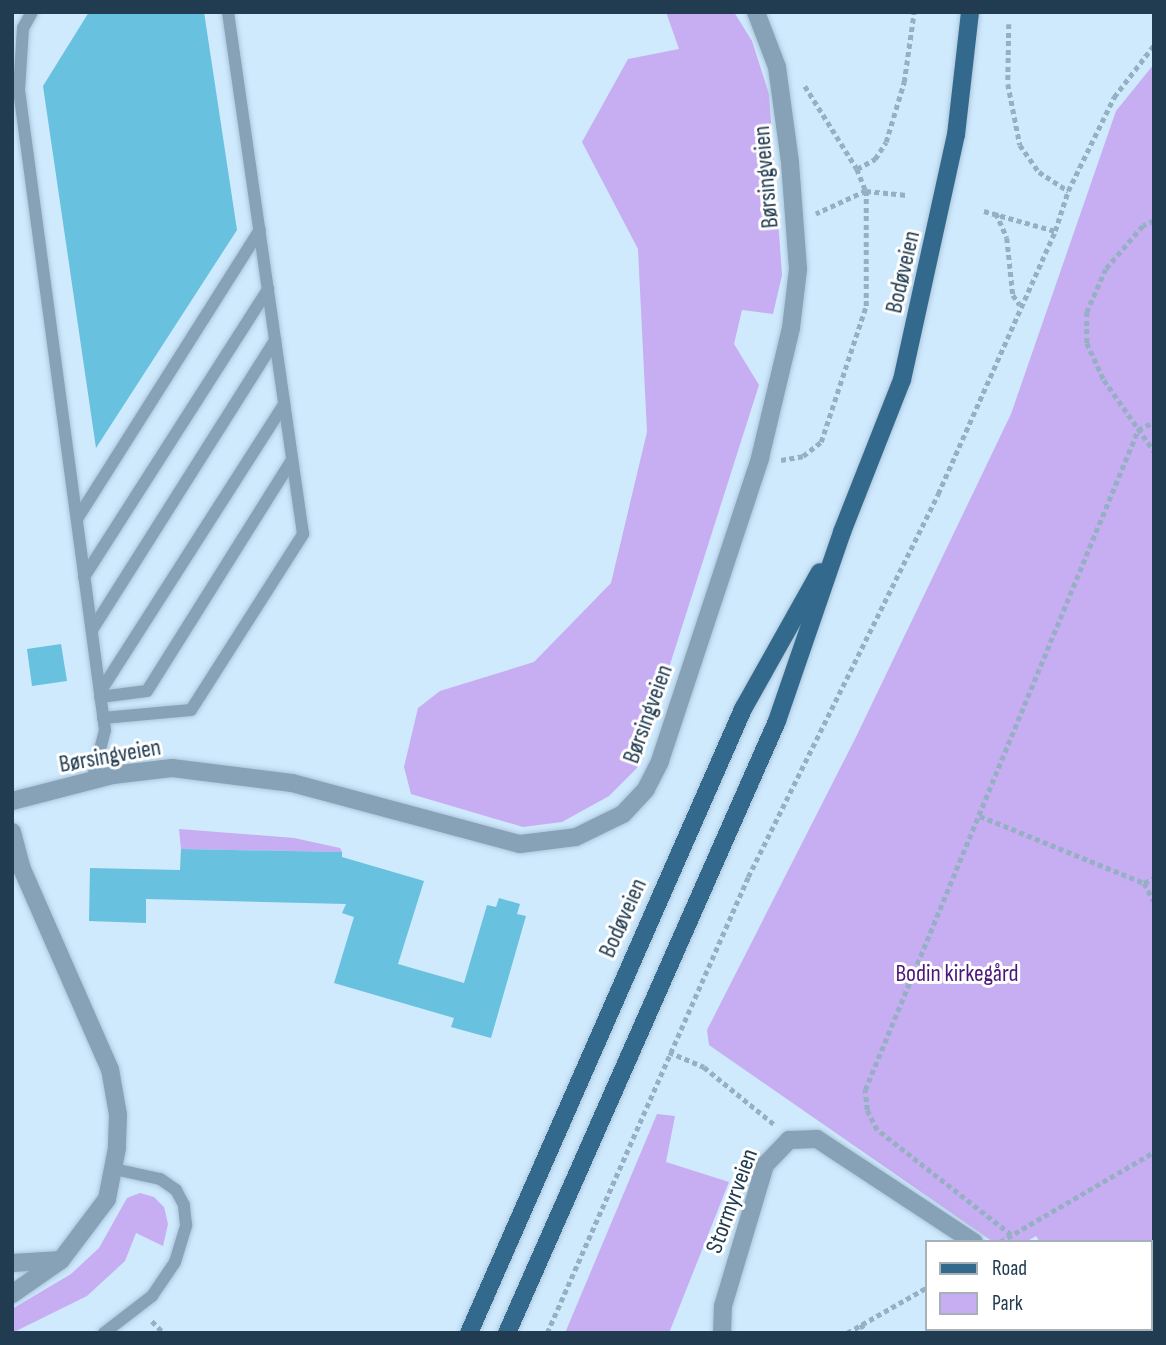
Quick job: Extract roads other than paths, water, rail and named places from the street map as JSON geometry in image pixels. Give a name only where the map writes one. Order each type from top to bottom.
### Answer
[{"type":"main road","name":"Bodøveien","points":[[507,1333],[777,721],[842,532],[906,366],[956,135],[970,12]]},
{"type":"main road","name":"Bodøveien","points":[[469,1333],[743,709],[842,532]]},
{"type":"street","name":"Børsingveien","points":[[12,802],[92,781],[172,768],[292,783],[520,844],[558,841],[602,826],[624,814],[646,789],[660,761],[760,458],[791,328],[798,269],[777,67],[755,12]]},
{"type":"street","points":[[12,832],[27,882],[110,1069],[118,1115],[114,1169],[107,1199],[61,1260],[12,1294]]},
{"type":"street","name":"Stormyrveien","points":[[722,1333],[723,1306],[765,1165],[789,1140],[817,1139],[971,1240]]},
{"type":"street","points":[[12,1263],[61,1260]]},
{"type":"lane","points":[[32,12],[23,28],[19,90],[105,730],[92,781]]},
{"type":"lane","points":[[103,718],[191,710],[303,534],[228,12]]},
{"type":"lane","points":[[77,519],[260,230]]},
{"type":"lane","points":[[85,577],[268,289]]},
{"type":"lane","points":[[92,630],[275,340]]},
{"type":"lane","points":[[100,695],[284,404]]},
{"type":"lane","points":[[100,695],[147,691],[292,460]]},
{"type":"lane","points":[[104,1333],[152,1296],[175,1262],[186,1225],[184,1205],[176,1190],[160,1179],[114,1169]]},
{"type":"park label","name":"Bodin kirkegård","points":[[957,974]]}]
